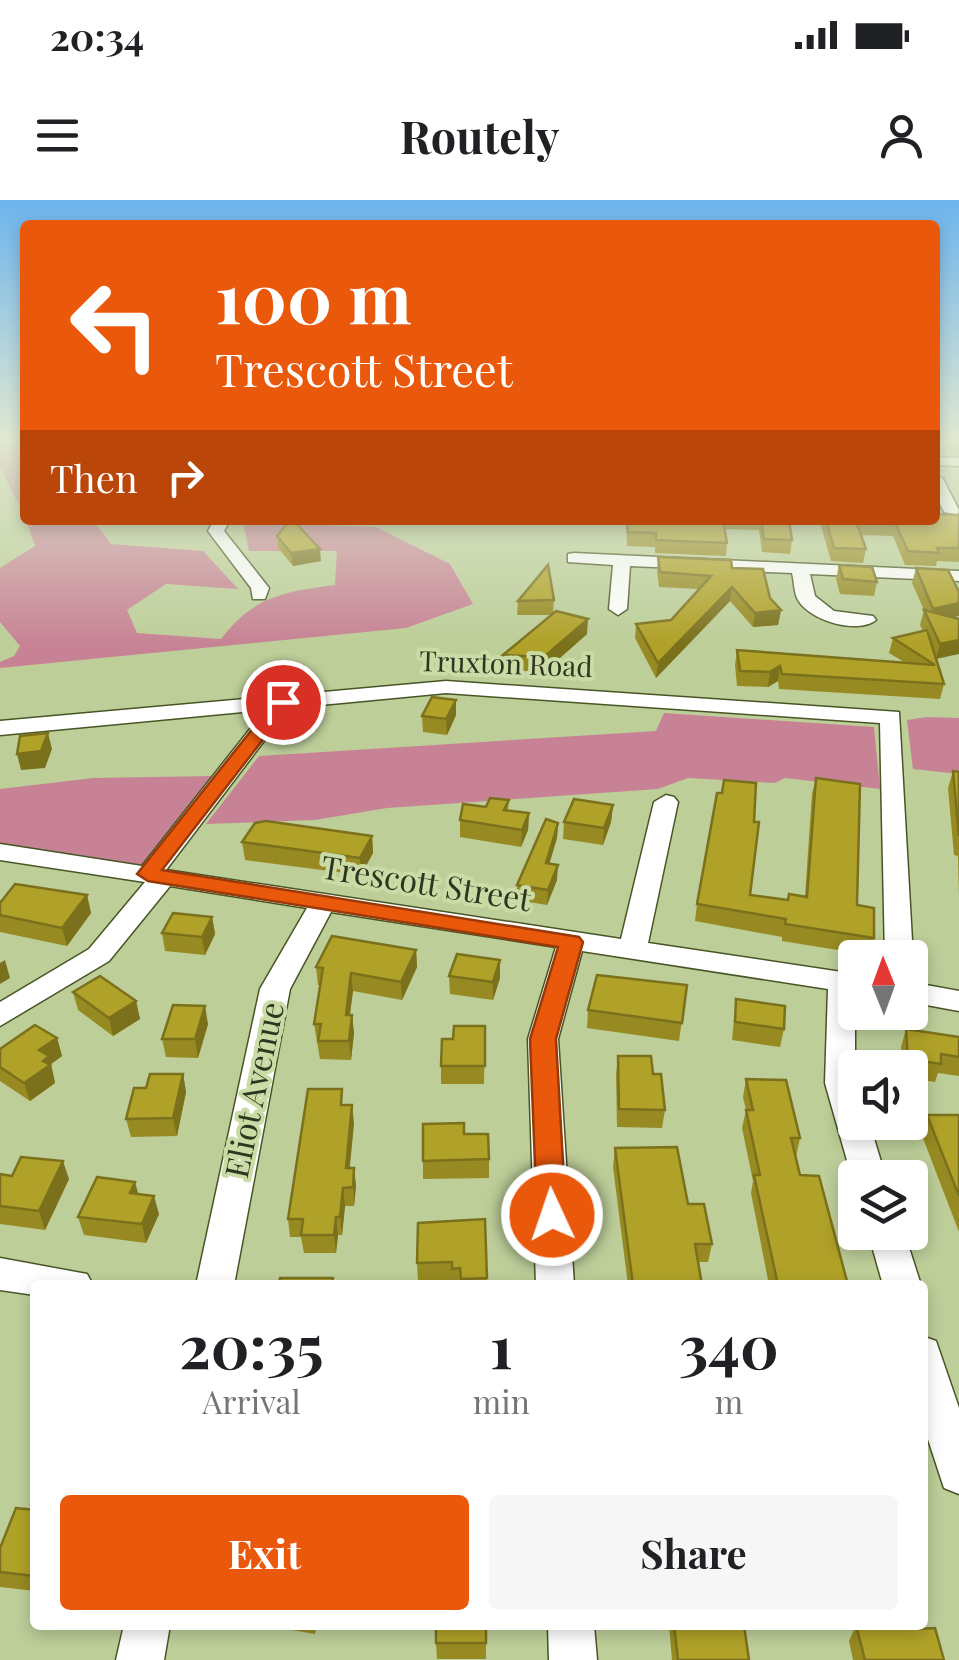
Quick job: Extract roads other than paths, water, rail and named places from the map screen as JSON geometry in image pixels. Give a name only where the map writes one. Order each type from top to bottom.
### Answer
[{"type":"street","points":[[220,525],[216,532],[260,588],[259,594]]},
{"type":"street","points":[[574,558],[959,576]]},
{"type":"street","points":[[618,609],[618,574],[623,562]]},
{"type":"street","points":[[800,568],[806,598],[829,616],[866,620]]},
{"type":"street","name":"Truxton Road","points":[[0,728],[446,687],[892,716],[899,940]]},
{"type":"street","points":[[0,1016],[99,955],[283,702]]},
{"type":"street","points":[[632,951],[666,802]]},
{"type":"street","name":"Trescott Street","points":[[0,852],[838,981]]},
{"type":"street","name":"Eliot Avenue","points":[[216,1280],[275,989],[322,904]]},
{"type":"street","points":[[555,1280],[543,1039],[571,942]]},
{"type":"street","points":[[928,995],[959,1001]]},
{"type":"street","points":[[845,1030],[840,1082],[864,1160]]},
{"type":"street","points":[[891,1250],[900,1280]]},
{"type":"street","points":[[0,1274],[40,1280]]},
{"type":"street","points":[[928,1373],[959,1474]]},
{"type":"street","points":[[140,1660],[146,1630]]},
{"type":"street","points":[[571,1630],[573,1660]]}]
